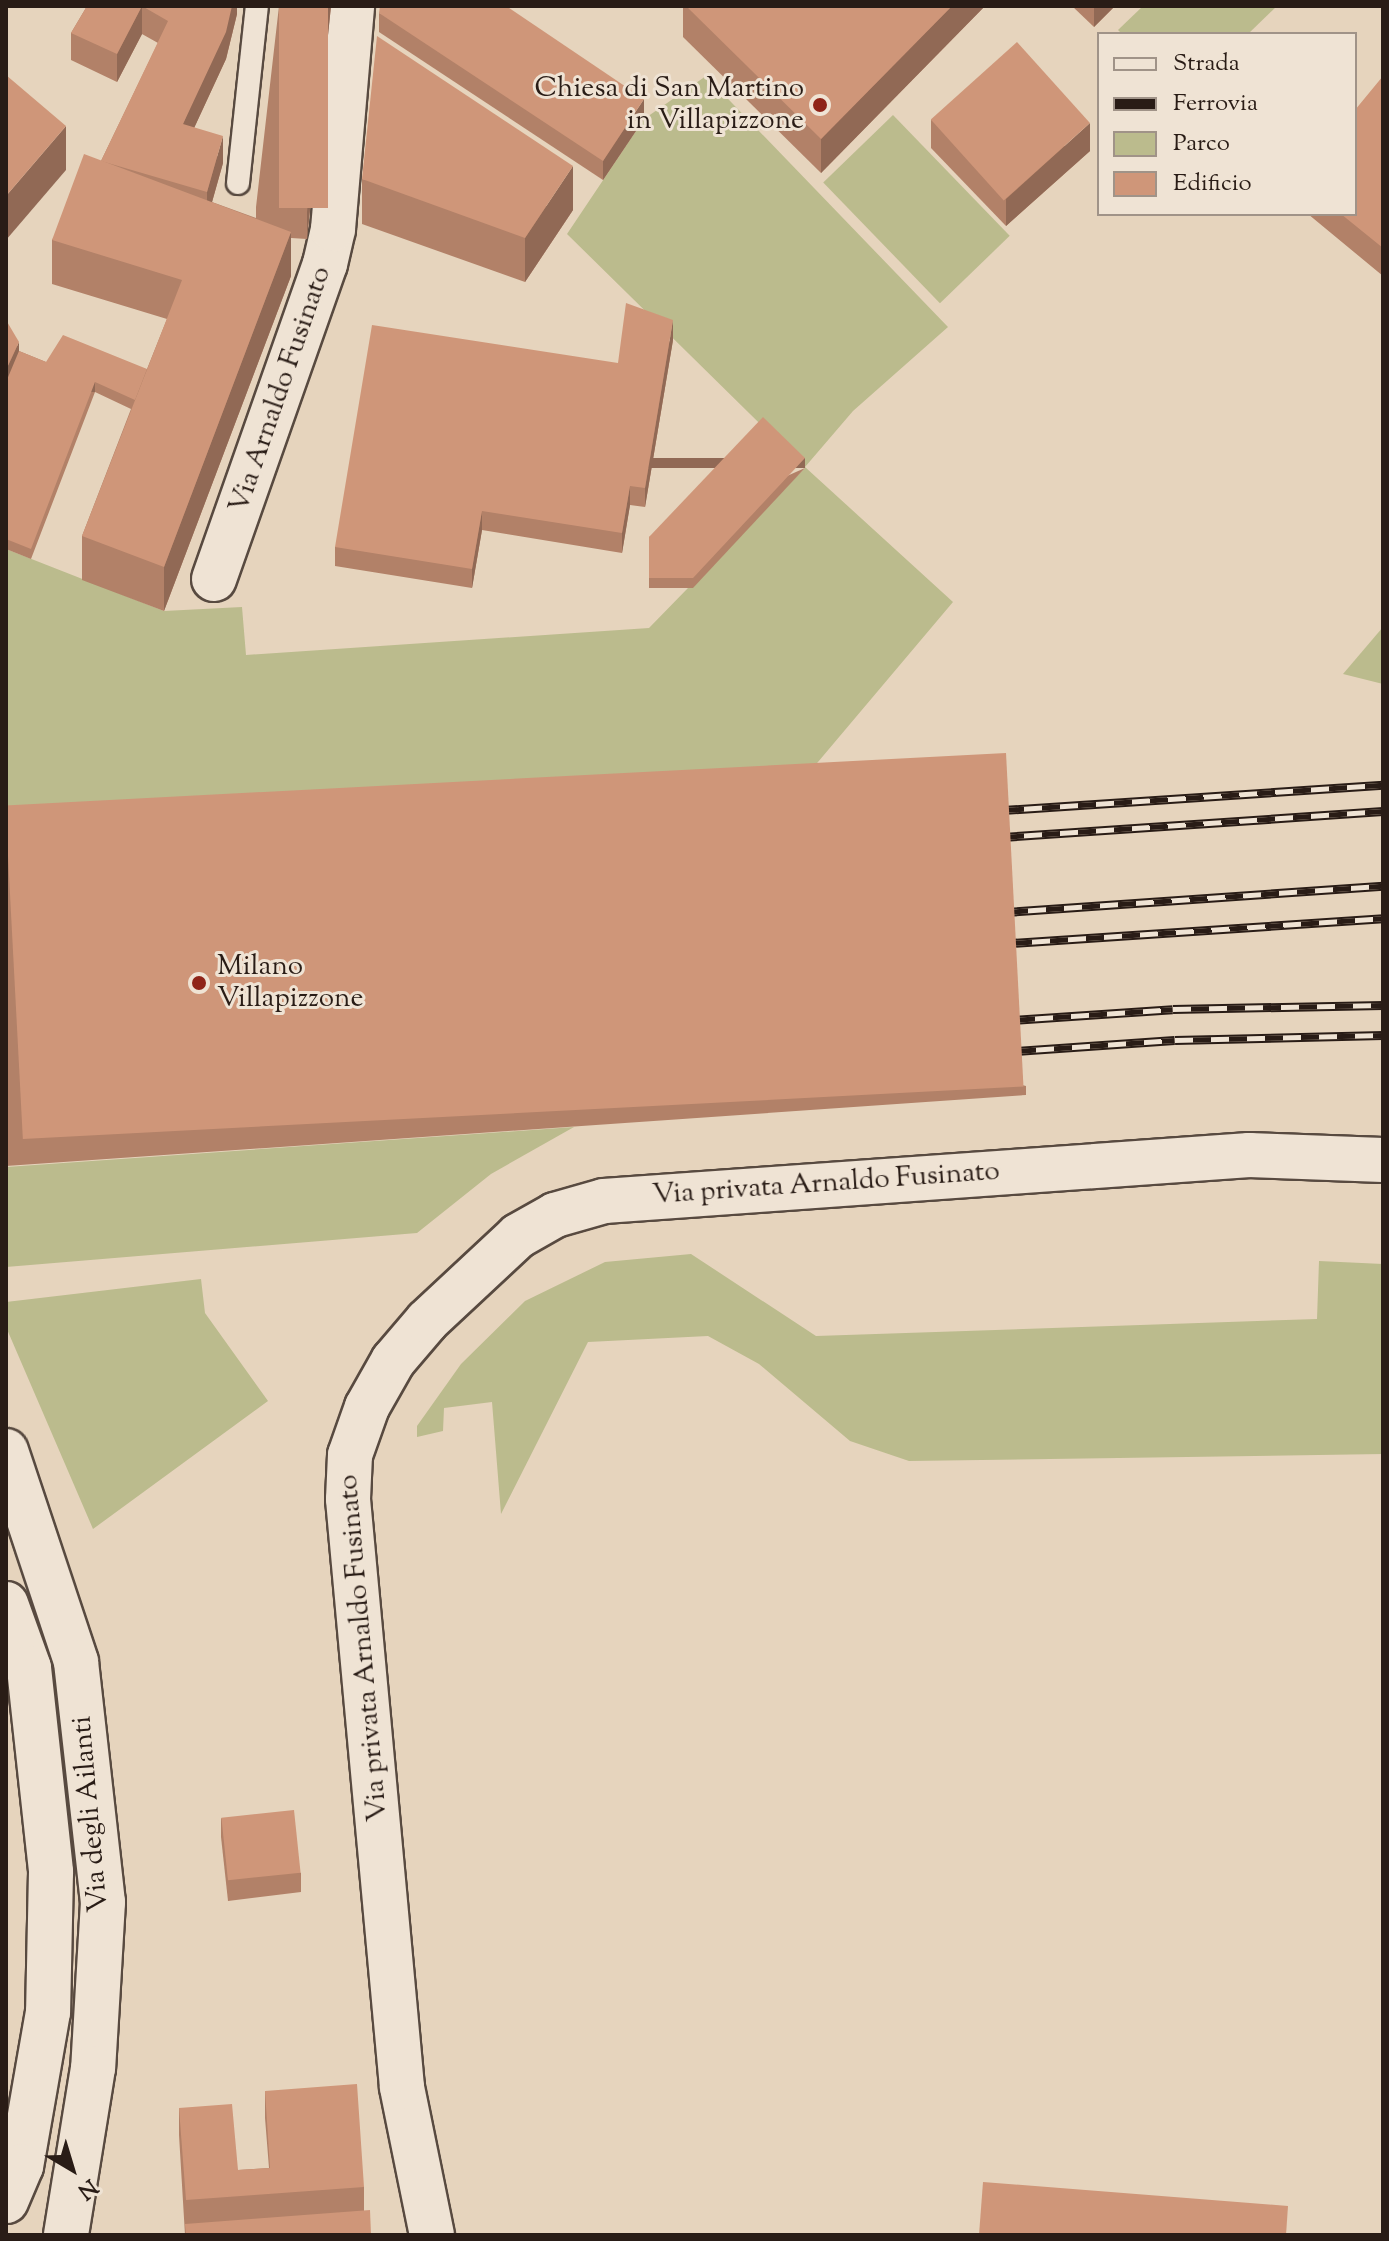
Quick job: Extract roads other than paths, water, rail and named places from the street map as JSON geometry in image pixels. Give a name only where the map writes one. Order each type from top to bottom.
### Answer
[{"type":"street","name":"Via Arnaldo Fusinato","points":[[214,579],[325,264],[352,6]]},
{"type":"street","name":"Via privata Arnaldo Fusinato","points":[[432,2235],[402,2087],[348,1499],[356,1432],[393,1361],[500,1250],[536,1225],[579,1206],[633,1197],[1249,1155],[1383,1160]]},
{"type":"street","name":"Via degli Ailanti","points":[[6,1451],[76,1662],[103,1902],[93,2068],[66,2235]]},
{"type":"street","name":"Via degli Ailanti","points":[[6,1604],[29,1668],[51,1872],[48,2012],[21,2166],[6,2201]]},
{"type":"lane","points":[[238,183],[257,6]]},
{"type":"railway","points":[[988,811],[1383,785]]},
{"type":"railway","points":[[988,838],[1383,811]]},
{"type":"railway","points":[[992,913],[1383,886]]},
{"type":"railway","points":[[996,944],[1383,918]]},
{"type":"railway","points":[[999,1021],[1173,1009],[1383,1005]]},
{"type":"railway","points":[[1000,1052],[1175,1040],[1383,1035]]},
{"type":"place","name":"Chiesa di San Martino in Villapizzone","points":[[820,105]]},
{"type":"place","name":"Milano Villapizzone","points":[[199,983]]}]
